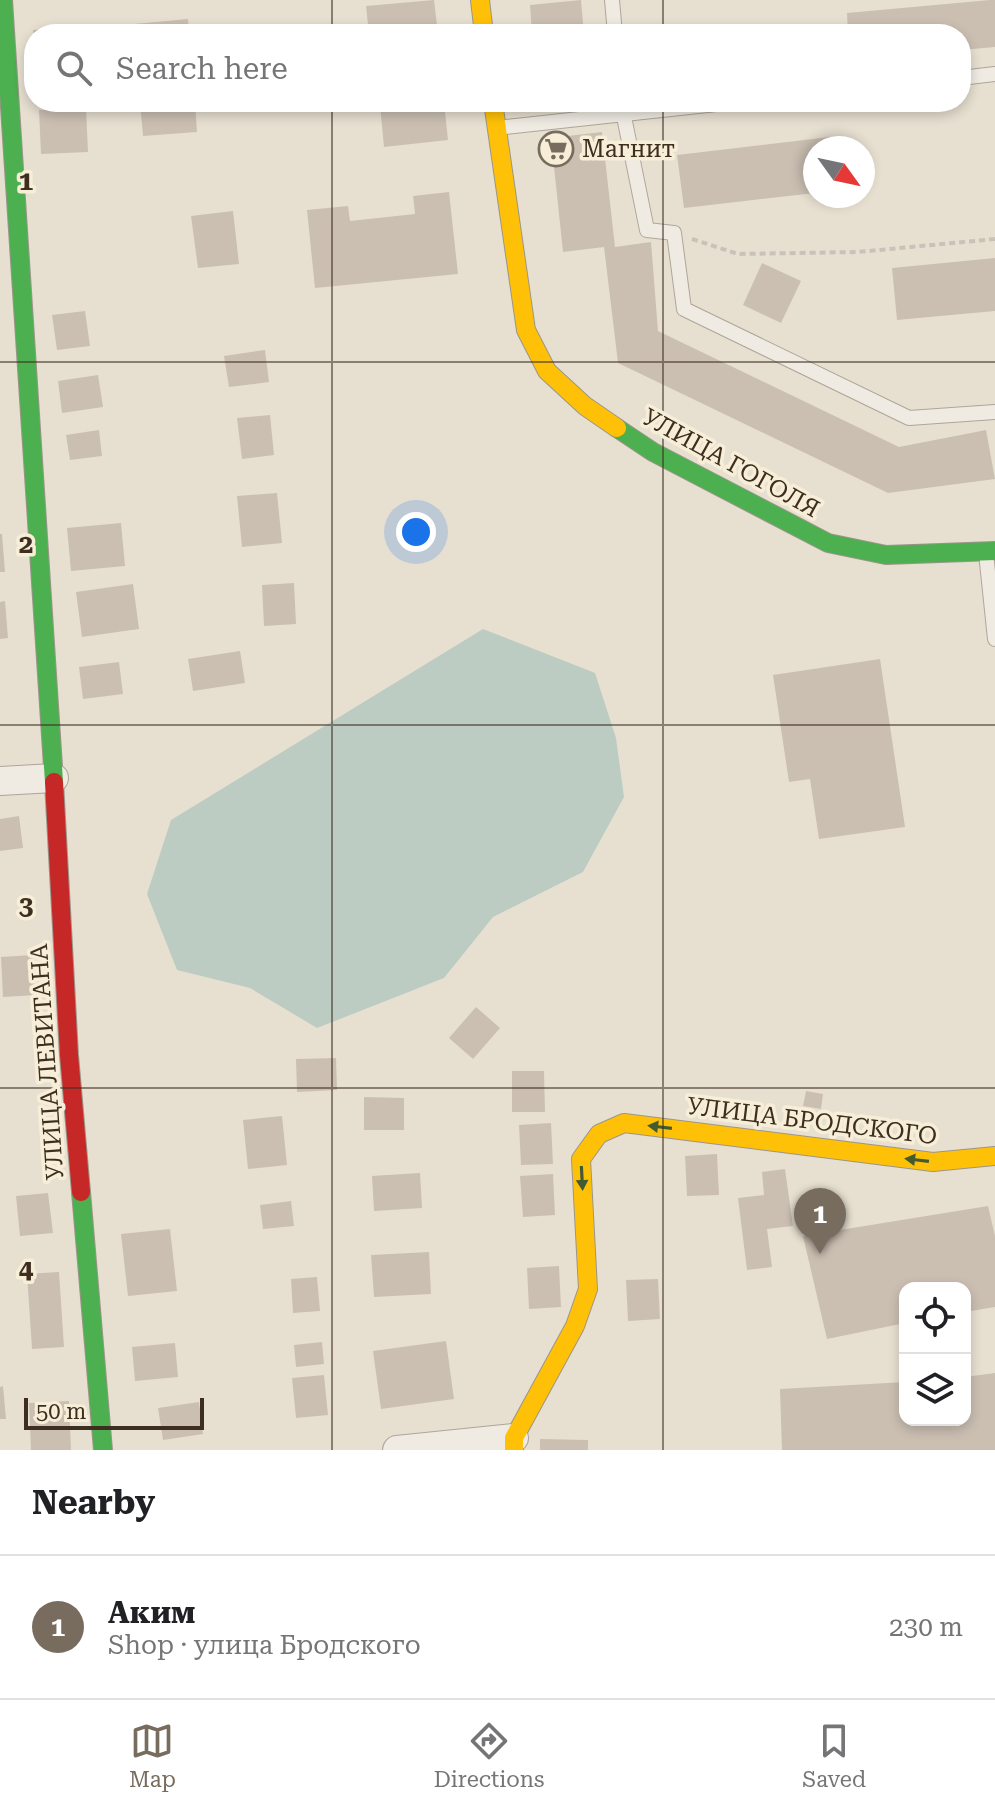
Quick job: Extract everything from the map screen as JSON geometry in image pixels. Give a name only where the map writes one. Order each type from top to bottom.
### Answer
[{"type":"street","name":"УЛИЦА ЛЕВИТАНА","points":[[3,0],[69,1055],[103,1450]]},
{"type":"street","points":[[480,0],[483,24]]},
{"type":"street","name":"УЛИЦА ГОГОЛЯ","points":[[494,112],[526,330],[547,371],[585,406],[653,452],[828,543],[886,555],[990,552]]},
{"type":"street","points":[[0,781],[54,778]]},
{"type":"street","name":"УЛИЦА БРОДСКОГО","points":[[514,1444],[575,1326],[588,1289],[581,1159],[599,1134],[624,1123],[933,1162],[995,1156]]},
{"type":"street","points":[[397,1450],[514,1444]]},
{"type":"lane","points":[[612,0],[614,24]]},
{"type":"lane","points":[[971,77],[995,74]]},
{"type":"lane","points":[[496,128],[597,112]]},
{"type":"lane","points":[[623,112],[647,230],[674,233],[684,309],[909,418],[995,412]]},
{"type":"lane","points":[[990,552],[995,639]]},
{"type":"path","points":[[674,233],[738,254],[858,252],[995,239]]},
{"type":"shaded area","points":[[483,629],[595,673],[616,738],[624,797],[583,872],[493,917],[444,978],[317,1028],[250,988],[177,970],[147,894],[171,820]]},
{"type":"building","points":[[434,0],[437,24],[368,24],[366,6]]},
{"type":"building","points":[[581,0],[583,24],[531,24],[530,5]]},
{"type":"building","points":[[995,0],[995,47],[971,49],[971,24],[848,24],[847,13]]},
{"type":"building","points":[[188,19],[188,24],[134,24]]},
{"type":"building","points":[[39,112],[86,112],[88,152],[41,154]]},
{"type":"building","points":[[141,112],[196,112],[197,132],[143,136]]},
{"type":"building","points":[[381,112],[445,112],[448,140],[384,147]]},
{"type":"building","points":[[602,132],[615,247],[651,242],[658,331],[899,447],[986,430],[995,479],[888,493],[618,363],[604,247],[563,252],[551,138]]},
{"type":"building","points":[[803,140],[803,194],[684,208],[677,155]]},
{"type":"building","points":[[449,192],[458,274],[315,288],[307,210],[348,206],[350,221],[415,214],[413,196]]},
{"type":"building","points":[[233,211],[239,264],[198,268],[191,216]]},
{"type":"building","points":[[995,258],[995,311],[897,320],[892,268]]},
{"type":"building","points":[[762,263],[801,281],[781,323],[743,305]]},
{"type":"building","points":[[85,311],[90,346],[57,350],[52,315]]},
{"type":"building","points":[[265,350],[269,382],[229,387],[224,356]]},
{"type":"building","points":[[98,375],[103,407],[62,413],[58,381]]},
{"type":"building","points":[[270,415],[274,455],[242,459],[237,418]]},
{"type":"building","points":[[99,430],[102,456],[70,460],[66,435]]},
{"type":"building","points":[[277,493],[282,543],[242,547],[237,496]]},
{"type":"building","points":[[121,523],[125,566],[71,571],[67,528]]},
{"type":"building","points":[[2,534],[5,572],[0,572]]},
{"type":"building","points":[[294,583],[296,624],[264,626],[262,585]]},
{"type":"building","points":[[133,584],[139,629],[82,637],[76,592]]},
{"type":"building","points":[[5,601],[8,638],[0,639],[0,602]]},
{"type":"building","points":[[240,651],[245,683],[193,691],[188,659]]},
{"type":"building","points":[[880,659],[905,827],[819,839],[810,779],[789,782],[773,675]]},
{"type":"building","points":[[119,662],[123,694],[83,699],[79,667]]},
{"type":"building","points":[[19,816],[23,848],[0,851],[0,819]]},
{"type":"building","points":[[33,955],[36,995],[3,997],[1,957]]},
{"type":"building","points":[[476,1007],[500,1028],[473,1059],[449,1038]]},
{"type":"building","points":[[336,1058],[337,1090],[297,1092],[296,1059]]},
{"type":"building","points":[[512,1071],[544,1071],[545,1112],[512,1112]]},
{"type":"building","points":[[806,1091],[823,1094],[821,1109],[803,1106]]},
{"type":"building","points":[[364,1097],[404,1098],[404,1130],[364,1130]]},
{"type":"building","points":[[282,1116],[287,1165],[248,1169],[243,1120]]},
{"type":"building","points":[[551,1123],[553,1164],[521,1165],[519,1125]]},
{"type":"building","points":[[717,1154],[719,1195],[687,1196],[685,1156]]},
{"type":"building","points":[[785,1169],[793,1226],[767,1229],[772,1267],[747,1270],[738,1198],[764,1195],[762,1172]]},
{"type":"building","points":[[420,1173],[422,1208],[374,1211],[372,1176]]},
{"type":"building","points":[[553,1174],[555,1215],[523,1217],[520,1176]]},
{"type":"building","points":[[48,1193],[53,1233],[20,1236],[16,1196]]},
{"type":"building","points":[[291,1201],[294,1226],[263,1229],[260,1205]]},
{"type":"building","points":[[988,1206],[995,1236],[995,1307],[971,1311],[971,1282],[899,1282],[899,1324],[827,1339],[803,1236]]},
{"type":"building","points":[[170,1229],[177,1291],[128,1296],[121,1234]]},
{"type":"building","points":[[429,1252],[431,1294],[374,1297],[371,1255]]},
{"type":"building","points":[[559,1266],[561,1307],[529,1309],[527,1268]]},
{"type":"building","points":[[59,1272],[64,1347],[32,1349],[27,1274]]},
{"type":"building","points":[[317,1277],[320,1311],[293,1313],[291,1279]]},
{"type":"building","points":[[658,1279],[660,1319],[628,1321],[626,1280]]},
{"type":"building","points":[[446,1341],[454,1399],[381,1409],[373,1351]]},
{"type":"building","points":[[322,1342],[324,1364],[296,1367],[294,1345]]},
{"type":"building","points":[[175,1343],[178,1377],[135,1381],[132,1347]]},
{"type":"building","points":[[995,1373],[995,1450],[782,1450],[780,1389],[899,1382],[899,1426],[971,1426],[971,1376]]},
{"type":"building","points":[[324,1375],[328,1415],[296,1418],[292,1378]]},
{"type":"building","points":[[3,1386],[6,1419],[0,1419],[0,1387]]},
{"type":"building","points":[[69,1401],[71,1450],[31,1450],[29,1403]]},
{"type":"building","points":[[199,1402],[203,1434],[163,1440],[158,1408]]},
{"type":"building","points":[[540,1439],[588,1440],[588,1450],[540,1450]]},
{"type":"traffic: fast","points":[[3,0],[54,782]]},
{"type":"traffic: fast","points":[[617,428],[653,452],[828,543],[886,555],[995,551]]},
{"type":"traffic: fast","points":[[81,1192],[103,1450]]},
{"type":"traffic: slow","points":[[480,0],[483,24]]},
{"type":"traffic: slow","points":[[494,112],[526,330],[547,371],[585,406],[617,428]]},
{"type":"traffic: slow","points":[[514,1450],[514,1438],[575,1326],[588,1289],[581,1159],[599,1134],[624,1123],[933,1162],[995,1156]]},
{"type":"traffic: jam","points":[[54,782],[69,1055],[81,1192]]},
{"type":"place","name":"Магнит","points":[[556,149]]},
{"type":"place","name":"Аким","points":[[820,1254]]}]
